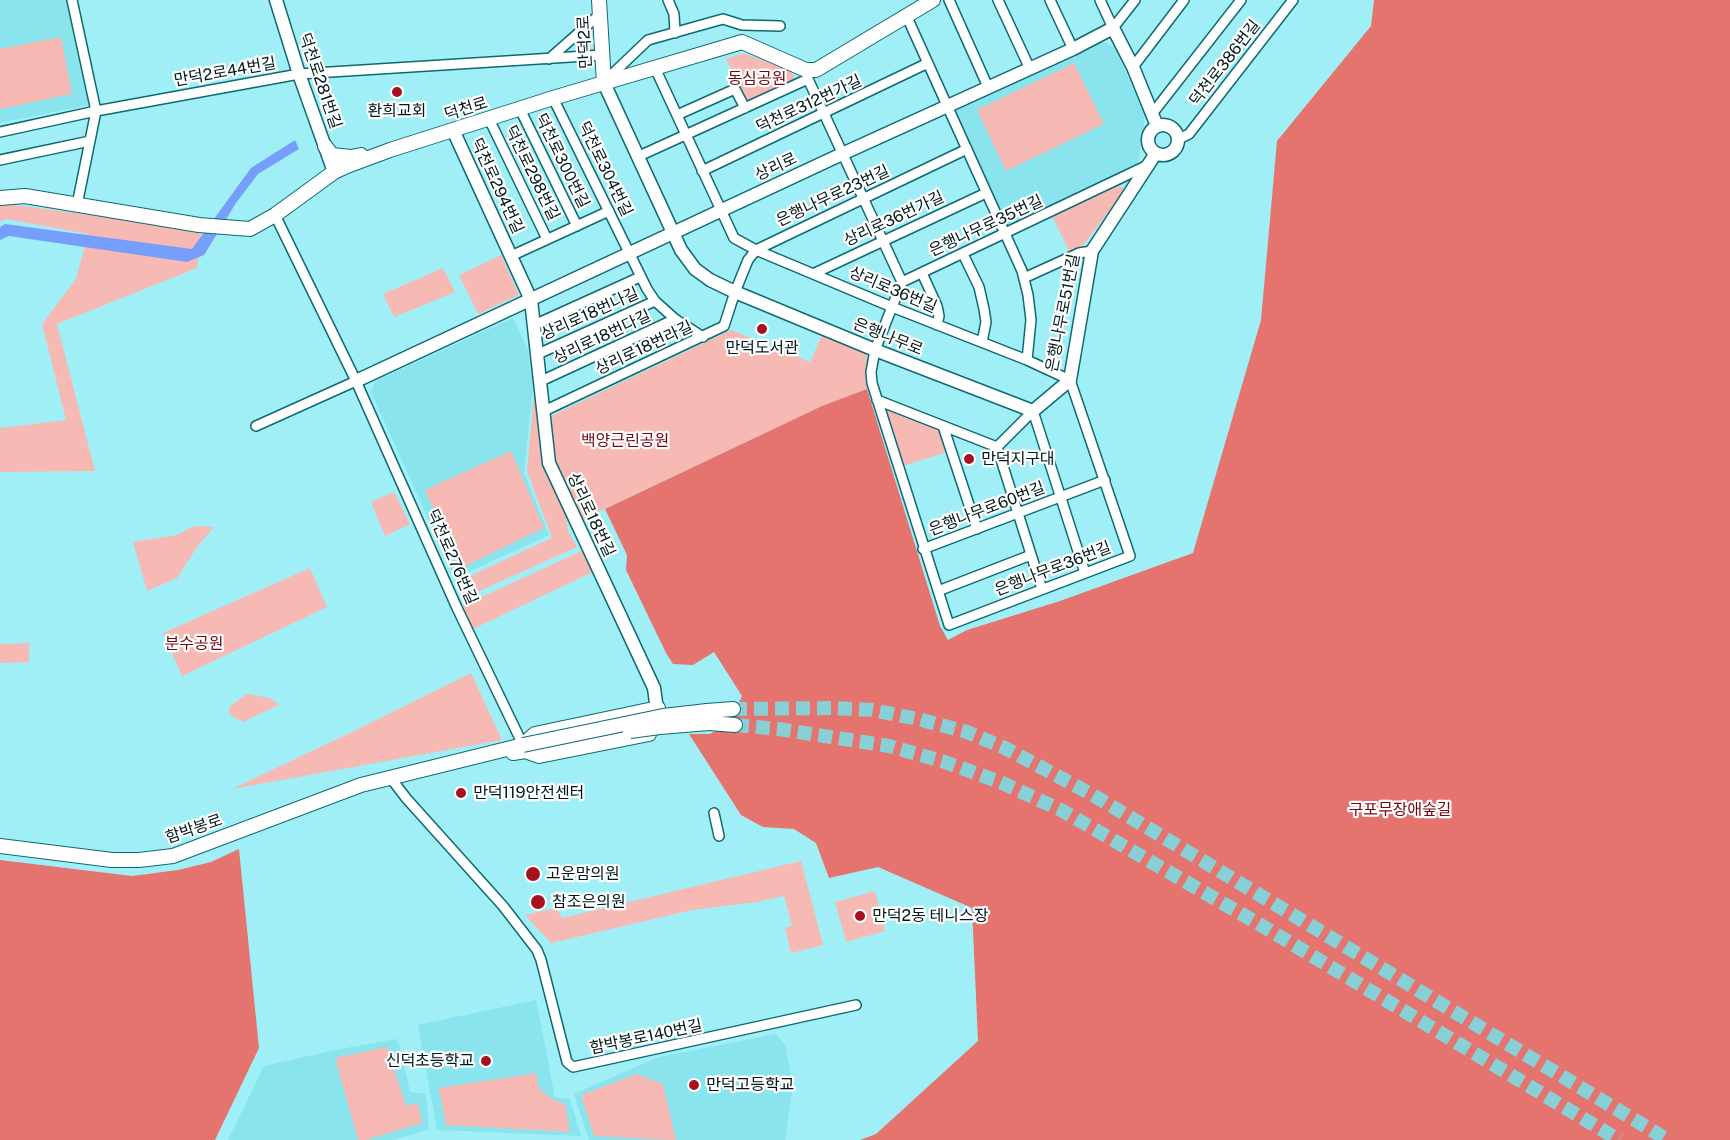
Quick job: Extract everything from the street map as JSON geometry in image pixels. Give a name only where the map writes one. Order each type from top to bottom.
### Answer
[{"type":"main road","points":[[807,74],[933,0]]},
{"type":"main road","name":"만덕2로","points":[[601,4],[604,83]]},
{"type":"main road","name":"덕천로","points":[[0,198],[25,196],[199,225],[250,229],[274,215],[334,172],[347,166],[553,98],[742,42],[807,74]]},
{"type":"main road","points":[[325,146],[332,155],[351,157],[390,150]]},
{"type":"main road","points":[[524,748],[535,734],[658,708]]},
{"type":"main road","points":[[524,748],[651,718],[708,717],[734,709]]},
{"type":"main road","points":[[708,717],[735,725]]},
{"type":"main road","points":[[524,748],[539,756],[659,733]]},
{"type":"main road","name":"함박봉로","points":[[0,846],[111,860],[139,860],[173,856],[341,792],[390,777],[524,748]]},
{"type":"street","points":[[72,0],[96,111],[77,205]]},
{"type":"street","name":"덕천로281번길","points":[[276,0],[299,74],[334,172]]},
{"type":"street","points":[[668,0],[674,14],[675,33]]},
{"type":"street","points":[[949,0],[988,87]]},
{"type":"street","points":[[998,0],[1030,69]]},
{"type":"street","points":[[1050,0],[1073,49]]},
{"type":"street","points":[[1100,0],[1133,67],[1155,120],[1175,131],[1178,140],[1166,154],[1156,153],[1149,146],[1148,137],[1155,120],[1240,0]]},
{"type":"street","points":[[1113,28],[1135,0]]},
{"type":"street","points":[[1133,67],[1184,0]]},
{"type":"street","name":"덕천로386번길","points":[[1178,140],[1189,134],[1293,0]]},
{"type":"street","points":[[549,59],[601,4]]},
{"type":"street","points":[[907,17],[1024,278],[1031,320],[1027,360]]},
{"type":"street","points":[[604,83],[648,40],[723,19],[742,25],[780,26]]},
{"type":"street","name":"상리로","points":[[356,381],[1073,49],[1113,28]]},
{"type":"street","name":"만덕2로44번길","points":[[0,132],[96,111],[299,74],[602,55]]},
{"type":"street","name":"덕천로312번가길","points":[[702,171],[928,63]]},
{"type":"street","name":"상리로36번길","points":[[655,68],[734,238],[756,250],[815,273],[892,308],[1027,360],[1070,380]]},
{"type":"street","points":[[637,157],[745,108],[807,74],[902,282],[874,350]]},
{"type":"street","name":"은행나무로","points":[[604,83],[673,233],[687,260],[695,269],[710,280],[735,292],[874,350],[1034,411]]},
{"type":"street","points":[[677,115],[735,89],[745,108]]},
{"type":"street","name":"덕천로304번길","points":[[553,98],[640,277],[656,301],[675,319],[703,337]]},
{"type":"street","name":"덕천로300번길","points":[[520,109],[577,226]]},
{"type":"street","name":"덕천로298번길","points":[[489,119],[547,240]]},
{"type":"street","name":"덕천로294번길","points":[[453,130],[531,300]]},
{"type":"street","points":[[0,160],[90,141]]},
{"type":"street","name":"은행나무로23번길","points":[[756,250],[967,149]]},
{"type":"street","name":"은행나무로51번길","points":[[1034,411],[1070,380],[1092,251],[1156,153]]},
{"type":"street","name":"은행나무로35번길","points":[[902,282],[1148,165]]},
{"type":"street","name":"상리로36번가길","points":[[815,273],[986,193]]},
{"type":"street","name":"덕천로294번길","points":[[511,256],[609,211]]},
{"type":"street","name":"덕천로276번길","points":[[274,215],[356,381],[469,620],[524,748]]},
{"type":"street","points":[[735,292],[748,260],[756,250]]},
{"type":"street","points":[[1024,278],[1079,253],[1092,251]]},
{"type":"street","points":[[963,254],[979,287],[984,309],[986,321],[982,342]]},
{"type":"street","points":[[921,273],[937,306],[939,316],[937,325]]},
{"type":"street","points":[[534,326],[640,277]]},
{"type":"street","name":"상리로18번라길","points":[[544,411],[724,327],[735,292]]},
{"type":"street","name":"상리로18번길","points":[[531,300],[549,463],[654,688],[659,733]]},
{"type":"street","name":"상리로18번나길","points":[[538,354],[656,301]]},
{"type":"street","name":"상리로18번다길","points":[[541,381],[675,319]]},
{"type":"street","name":"은행나무로36번길","points":[[874,350],[872,383],[949,625],[1130,556],[1070,380]]},
{"type":"street","points":[[256,426],[356,381]]},
{"type":"street","points":[[877,400],[997,447]]},
{"type":"street","points":[[997,447],[1034,411],[1085,573]]},
{"type":"street","points":[[943,426],[977,529]]},
{"type":"street","points":[[997,447],[1042,589]]},
{"type":"street","name":"은행나무로60번길","points":[[923,549],[1105,480]]},
{"type":"street","name":"은행나무로36번길","points":[[938,591],[1031,555]]},
{"type":"street","name":"함박봉로140번길","points":[[390,777],[406,798],[503,906],[537,950],[546,976],[567,1062],[573,1067],[856,1005]]},
{"type":"street","points":[[714,813],[719,836]]},
{"type":"shaded area","points":[[0,0],[67,0],[89,105],[0,123]]},
{"type":"shaded area","points":[[1098,41],[1115,48],[1145,115],[1138,166],[1009,228],[1004,223],[956,113],[958,106]]},
{"type":"shaded area","points":[[513,318],[528,350],[533,385],[524,473],[549,535],[455,578],[371,392],[375,381]]},
{"type":"shaded area","name":"신덕초등학교","points":[[536,1000],[555,1097],[570,1099],[581,1136],[437,1130],[418,1025]]},
{"type":"shaded area","name":"만덕고등학교","points":[[776,1034],[785,1045],[791,1076],[792,1093],[785,1140],[589,1140],[574,1094],[659,1057]]},
{"type":"shaded area","points":[[396,1039],[410,1092],[426,1094],[429,1129],[393,1140],[228,1140],[264,1066]]},
{"type":"green space","name":"구포무장애숲길","points":[[1374,0],[1730,0],[1730,1140],[860,1140],[876,1134],[978,1041],[972,908],[878,867],[829,878],[816,843],[794,829],[763,827],[741,815],[689,734],[710,734],[725,725],[742,696],[714,652],[693,665],[673,664],[626,570],[627,555],[605,509],[822,406],[867,389],[940,626],[948,640],[967,630],[1060,601],[1193,553],[1261,320],[1277,141],[1371,26]]},
{"type":"green space","points":[[61,37],[72,94],[0,109],[0,49]]},
{"type":"green space","name":"동심공원","points":[[743,53],[790,70],[796,80],[748,105],[726,59]]},
{"type":"green space","points":[[1074,63],[1104,124],[1006,171],[977,110]]},
{"type":"green space","points":[[1117,184],[1125,190],[1081,248],[1070,253],[1052,216]]},
{"type":"green space","points":[[0,203],[202,230],[197,268],[57,324],[95,471],[0,472],[0,428],[66,420],[42,324],[76,279],[88,234],[5,219],[0,221]]},
{"type":"green space","points":[[501,255],[519,295],[478,314],[459,275]]},
{"type":"green space","points":[[443,268],[455,292],[394,317],[383,294]]},
{"type":"green space","name":"백양근린공원","points":[[731,330],[810,362],[823,333],[867,352],[867,389],[822,406],[581,520],[556,462],[551,416]]},
{"type":"green space","points":[[535,383],[542,463],[566,516],[568,531],[577,547],[464,598],[457,582],[552,538],[527,471]]},
{"type":"green space","points":[[888,407],[938,427],[947,452],[900,467],[883,408]]},
{"type":"green space","points":[[511,451],[544,528],[459,569],[425,490]]},
{"type":"green space","points":[[394,492],[410,524],[385,536],[371,502]]},
{"type":"green space","points":[[194,526],[214,527],[199,544],[177,578],[147,591],[133,542],[177,535]]},
{"type":"green space","points":[[588,548],[599,569],[473,629],[462,606]]},
{"type":"green space","name":"분수공원","points":[[310,568],[327,607],[182,676],[163,633]]},
{"type":"green space","points":[[29,643],[29,662],[0,663],[0,644]]},
{"type":"green space","points":[[471,673],[502,740],[232,789],[354,731]]},
{"type":"green space","points":[[247,694],[270,698],[279,705],[243,722],[229,714],[230,706]]},
{"type":"green space","points":[[239,849],[259,1048],[215,1140],[0,1140],[0,860],[132,876],[178,870],[211,862]]},
{"type":"green space","points":[[801,861],[823,945],[791,953],[785,928],[792,926],[784,896],[757,902],[692,910],[551,943],[525,915],[556,908],[562,918]]},
{"type":"green space","name":"만덕2동 테니스장","points":[[875,891],[885,931],[846,942],[835,902]]},
{"type":"green space","points":[[387,1047],[406,1106],[418,1103],[422,1123],[366,1140],[358,1140],[335,1058]]},
{"type":"green space","points":[[536,1073],[539,1089],[552,1099],[565,1104],[570,1132],[446,1125],[439,1088]]},
{"type":"green space","points":[[637,1074],[663,1084],[676,1140],[594,1136],[581,1095]]},
{"type":"water","points":[[295,140],[299,149],[258,174],[236,203],[204,255],[187,262],[9,236],[0,240],[0,227],[5,224],[192,249],[251,168]]},
{"type":"tunnel","points":[[733,709],[872,710],[967,732],[1005,748],[1093,795],[1668,1140]]},
{"type":"tunnel","points":[[735,725],[779,729],[889,746],[942,761],[1000,782],[1061,810],[1259,924],[1619,1140]]},
{"type":"place","name":"환희교회","points":[[397,92]]},
{"type":"place","name":"만덕도서관","points":[[762,329]]},
{"type":"place","name":"만덕지구대","points":[[969,459]]},
{"type":"place","name":"만덕119안전센터","points":[[461,793]]},
{"type":"place","name":"고운맘의원","points":[[533,874]]},
{"type":"place","name":"참조은의원","points":[[538,902]]},
{"type":"place","name":"만덕2동 테니스장","points":[[860,916]]},
{"type":"place","name":"신덕초등학교","points":[[486,1061]]},
{"type":"place","name":"만덕고등학교","points":[[694,1085]]}]
